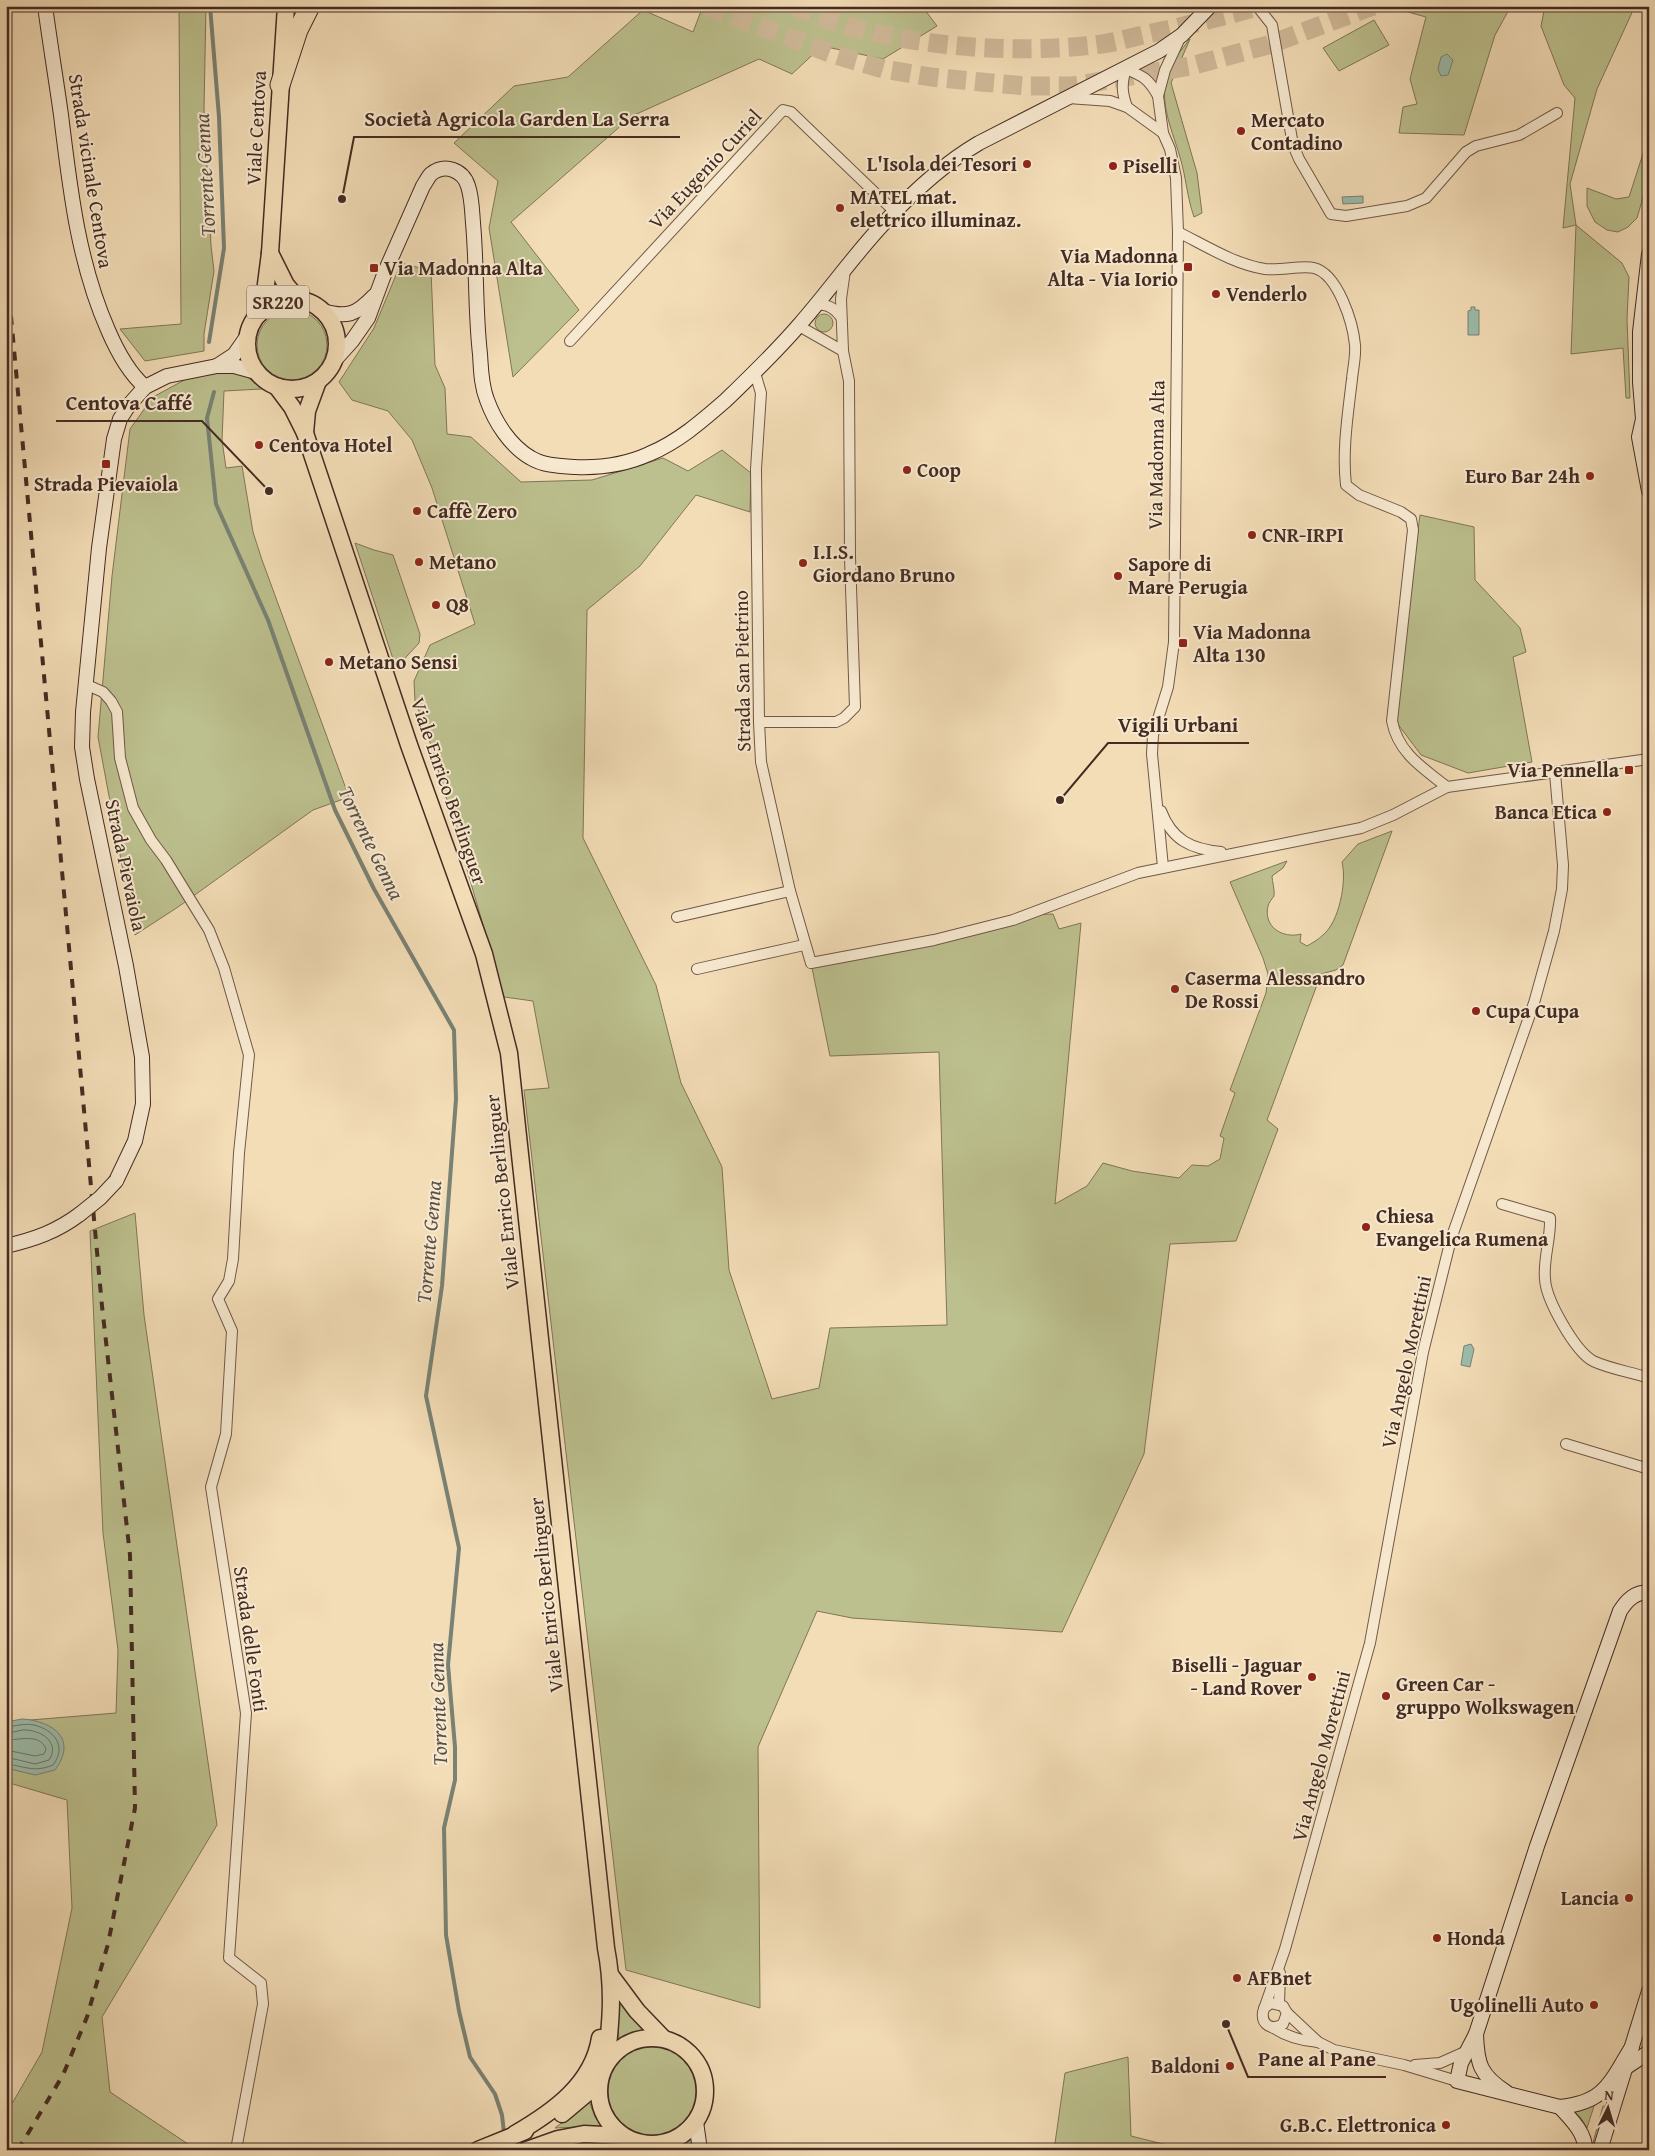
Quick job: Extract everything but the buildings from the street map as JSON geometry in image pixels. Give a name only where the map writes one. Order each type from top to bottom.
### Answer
[{"type":"highway","points":[[280,85],[298,30],[310,6]]},
{"type":"main road","name":"Viale Centova","points":[[259,314],[265,292],[270,253],[286,6]]},
{"type":"main road","name":"Viale Centova","points":[[270,253],[286,285],[299,300]]},
{"type":"main road","name":"SR220","points":[[277,387],[256,372],[247,348],[248,335],[252,324],[259,314],[269,306],[281,301],[299,300],[309,303],[322,311],[333,326],[336,335],[336,353],[328,371],[318,381]]},
{"type":"main road","points":[[277,387],[288,389],[302,388],[318,381]]},
{"type":"main road","points":[[305,433],[307,411],[318,381]]},
{"type":"main road","name":"Viale Enrico Berlinguer","points":[[277,387],[292,407],[305,433],[412,754],[484,954],[509,1053],[606,1948],[612,1976],[611,2020],[606,2063]]},
{"type":"main road","points":[[516,2134],[546,2116],[573,2090],[594,2062],[602,2028],[606,1948]]},
{"type":"main road","name":"Viale Enrico Berlinguer","points":[[612,1976],[637,2011],[663,2038]]},
{"type":"main road","points":[[645,2038],[663,2038],[682,2047],[696,2060],[701,2068],[705,2084],[705,2100],[696,2122],[676,2138],[653,2147],[624,2136],[614,2128],[603,2112],[599,2083],[606,2063],[614,2053],[629,2042],[645,2038]]},
{"type":"main road","points":[[478,2150],[551,2122],[599,2083]]},
{"type":"main road","points":[[527,2150],[558,2139],[584,2134],[624,2136]]},
{"type":"street","name":"Strada vicinale Centova","points":[[45,6],[69,183],[90,283],[113,341],[134,377],[145,387]]},
{"type":"street","name":"Via Madonna Alta","points":[[755,373],[799,326],[895,212],[931,176],[958,156],[1126,69],[1182,35],[1210,6]]},
{"type":"street","points":[[1257,6],[1272,25],[1293,145],[1331,214],[1346,216],[1399,208],[1426,198],[1466,152],[1476,146],[1519,135],[1557,113]]},
{"type":"street","name":"Via Madonna Alta","points":[[1163,867],[1152,754],[1153,735],[1168,687],[1174,642],[1178,232],[1176,178],[1170,149],[1163,133],[1158,96],[1165,70],[1182,35]]},
{"type":"street","points":[[1127,107],[1122,92],[1122,80],[1126,69],[1141,75],[1151,83],[1158,96]]},
{"type":"street","points":[[1067,98],[1110,101],[1127,107],[1163,133]]},
{"type":"street","name":"Via Eugenio Curiel","points":[[570,340],[783,110],[791,112],[895,212]]},
{"type":"street","name":"SR220","points":[[333,362],[352,341],[368,318],[376,294],[423,186],[430,175],[442,168],[453,169],[467,183],[470,196],[476,251],[478,331],[486,398],[496,422],[513,444],[532,459],[555,466],[588,467],[619,464],[649,454],[674,441],[705,418],[755,373]]},
{"type":"street","points":[[1178,232],[1242,263],[1278,270],[1314,268],[1330,277],[1339,290],[1350,320],[1355,345],[1346,435],[1344,468],[1346,485],[1359,495],[1406,515],[1411,519],[1413,530],[1392,721],[1394,734],[1401,747],[1447,787]]},
{"type":"street","points":[[1649,254],[1640,332],[1640,382],[1643,419],[1639,437],[1649,491]]},
{"type":"street","points":[[759,722],[836,722],[844,718],[855,707],[850,557],[849,381],[843,351],[841,317],[845,270]]},
{"type":"street","name":"SR220","points":[[322,311],[347,316],[362,309],[376,294]]},
{"type":"street","points":[[817,304],[835,309],[841,317]]},
{"type":"street","points":[[799,326],[843,351]]},
{"type":"street","name":"SR220","points":[[217,366],[234,355],[248,335]]},
{"type":"street","name":"Strada Pievaiola","points":[[6,1246],[36,1239],[61,1228],[100,1198],[116,1181],[136,1142],[143,1104],[142,1057],[115,908],[87,779],[82,747],[85,684],[99,548],[114,438],[120,419],[129,405],[145,387],[167,376],[217,366]]},
{"type":"street","name":"SR220","points":[[217,366],[234,366],[256,372]]},
{"type":"street","name":"Strada San Pietrino","points":[[755,373],[761,393],[756,469],[761,762],[790,891],[804,945],[811,963],[934,940],[1013,920],[1131,875],[1163,867]]},
{"type":"street","points":[[1643,419],[1649,433]]},
{"type":"street","name":"Strada delle Fonti","points":[[85,684],[103,692],[111,701],[116,712],[119,726],[120,758],[133,808],[151,840],[166,860],[209,930],[224,968],[249,1055],[239,1153],[233,1259],[229,1280],[218,1299],[232,1332],[226,1434],[211,1486],[246,1713],[228,1958],[261,1983],[263,2004],[236,2150]]},
{"type":"street","points":[[1163,867],[1361,828],[1393,815],[1447,787],[1649,759]]},
{"type":"street","name":"Via Angelo Morettini","points":[[1264,2008],[1288,1940],[1370,1643],[1424,1352],[1451,1238],[1534,1003],[1554,931],[1562,889],[1564,866],[1555,773]]},
{"type":"street","points":[[1158,804],[1164,820],[1179,840],[1208,850],[1232,853]]},
{"type":"street","points":[[677,917],[790,891]]},
{"type":"street","points":[[697,969],[804,945]]},
{"type":"street","points":[[1502,1204],[1550,1218],[1545,1280],[1550,1296],[1564,1325],[1580,1351],[1593,1361],[1649,1378]]},
{"type":"street","points":[[1566,1444],[1649,1469]]},
{"type":"street","points":[[1457,2080],[1461,2063],[1476,2034],[1537,1846],[1620,1611],[1629,1598],[1649,1592]]},
{"type":"street","name":"Via Angelo Morettini","points":[[1280,1962],[1280,2004]]},
{"type":"street","points":[[1600,2150],[1649,1991]]},
{"type":"street","points":[[1318,2042],[1303,2041],[1282,2034],[1268,2026],[1263,2020],[1264,2008],[1271,2003],[1280,2004],[1318,2042],[1334,2050],[1404,2065],[1560,2107],[1576,2106],[1603,2093],[1632,2047]]},
{"type":"street","points":[[1272,2028],[1283,2024],[1287,2013]]},
{"type":"street","points":[[1639,2025],[1649,2038]]},
{"type":"street","points":[[1476,2034],[1477,2057],[1481,2069],[1491,2082],[1506,2092]]},
{"type":"street","points":[[1404,2065],[1440,2063],[1467,2050]]},
{"type":"street","points":[[1625,2068],[1649,2052]]},
{"type":"street","points":[[1560,2107],[1574,2121],[1585,2148]]},
{"type":"street","points":[[696,2122],[700,2150]]},
{"type":"green space","points":[[179,6],[206,6],[204,109],[214,271],[204,334],[204,351],[145,361],[120,329],[181,324]]},
{"type":"green space","points":[[703,6],[922,6],[937,26],[883,59],[822,46],[792,74],[759,59],[632,116],[511,222],[579,310],[513,377],[489,228],[498,181],[454,143],[514,86],[568,77],[643,10],[693,32]]},
{"type":"green space","points":[[1386,6],[1511,6],[1495,35],[1464,135],[1399,133],[1403,107],[1417,104],[1410,79],[1426,17]]},
{"type":"green space","points":[[1545,6],[1635,6],[1597,89],[1570,184],[1576,225],[1563,228],[1575,98],[1564,85],[1541,26]]},
{"type":"green space","points":[[1374,20],[1389,45],[1339,71],[1323,48]]},
{"type":"green space","points":[[1190,39],[1171,83],[1197,173],[1202,213],[1194,217],[1182,164],[1166,111],[1165,99],[1167,76],[1172,64]]},
{"type":"green space","points":[[1649,135],[1649,177],[1637,218],[1628,227],[1618,232],[1607,230],[1595,222],[1587,206],[1587,188],[1616,199],[1629,197]]},
{"type":"green space","points":[[1576,225],[1622,263],[1629,277],[1627,319],[1630,398],[1626,398],[1623,348],[1571,354]]},
{"type":"green space","points":[[401,263],[431,271],[435,365],[445,388],[447,434],[471,437],[521,482],[592,480],[663,458],[688,471],[722,450],[751,473],[750,512],[696,495],[640,566],[587,610],[583,838],[656,985],[681,1083],[722,1167],[729,1270],[772,1399],[819,1388],[830,1328],[947,1325],[939,1052],[830,1056],[811,963],[1025,915],[1053,914],[1059,929],[1081,923],[1055,1204],[1087,1186],[1103,1163],[1132,1171],[1179,1178],[1192,1165],[1208,1166],[1220,1159],[1224,1138],[1220,1136],[1235,1093],[1230,1090],[1266,993],[1268,974],[1263,958],[1230,882],[1287,861],[1283,868],[1272,876],[1274,896],[1268,906],[1267,913],[1271,925],[1276,930],[1288,935],[1301,934],[1300,942],[1307,946],[1323,935],[1333,921],[1342,890],[1342,862],[1358,844],[1392,831],[1343,965],[1336,970],[1321,974],[1267,1120],[1278,1129],[1236,1241],[1170,1244],[1144,1454],[1062,1632],[852,1618],[817,1611],[758,1747],[760,2008],[626,1970],[524,1090],[549,1088],[533,1001],[504,997],[427,732],[415,701],[414,681],[430,645],[475,624],[432,488],[412,440],[388,411],[352,400],[339,382],[374,328]]},
{"type":"green space","points":[[292,310],[305,313],[317,320],[324,332],[327,345],[324,358],[317,370],[305,377],[292,380],[279,377],[267,370],[260,358],[257,345],[260,332],[267,320],[279,313]]},
{"type":"green space","points":[[820,314],[828,314],[833,319],[831,330],[820,332],[815,327],[815,319]]},
{"type":"green space","points":[[225,370],[245,375],[262,389],[224,391],[222,440],[226,468],[242,466],[253,532],[262,560],[349,797],[313,810],[178,907],[135,935],[98,737],[112,576],[130,429],[153,397],[188,378]]},
{"type":"green space","points":[[1420,515],[1474,527],[1475,580],[1520,628],[1526,652],[1513,657],[1532,762],[1468,773],[1421,755],[1397,723],[1396,707]]},
{"type":"green space","points":[[355,543],[393,555],[420,634],[419,643],[396,668]]},
{"type":"green space","points":[[135,1213],[144,1315],[217,1825],[102,2017],[110,2092],[197,2150],[6,2150],[6,2114],[42,2052],[72,1908],[67,1800],[6,1782],[6,1722],[116,1713],[118,1650],[103,1533],[90,1231]]},
{"type":"green space","points":[[619,1995],[629,2014],[647,2031],[635,2032],[619,2039],[616,1998]]},
{"type":"green space","points":[[652,2047],[669,2050],[677,2054],[689,2066],[693,2074],[696,2091],[693,2108],[689,2116],[677,2128],[669,2132],[652,2135],[635,2132],[627,2128],[615,2116],[611,2108],[608,2091],[611,2074],[615,2066],[627,2054],[635,2050]]},
{"type":"green space","points":[[1128,2057],[1131,2136],[1187,2150],[1054,2150],[1065,2073]]},
{"type":"green space","points":[[589,2101],[595,2117],[602,2126],[555,2128]]},
{"type":"green space","points":[[1595,2103],[1587,2128],[1574,2111]]},
{"type":"green space","points":[[1603,2106],[1607,2107],[1594,2150],[1591,2150]]},
{"type":"green space","points":[[692,2136],[694,2150],[670,2150],[684,2145]]},
{"type":"water","points":[[1447,54],[1453,60],[1448,75],[1441,76],[1438,69],[1441,57]]},
{"type":"water","points":[[1363,196],[1363,203],[1343,204],[1342,197]]},
{"type":"water","points":[[1471,307],[1479,310],[1479,335],[1468,335],[1468,311],[1471,310]]},
{"type":"water","points":[[1471,1344],[1474,1349],[1470,1367],[1461,1365],[1464,1346]]},
{"type":"water","points":[[22,1719],[43,1723],[59,1734],[63,1741],[64,1749],[55,1770],[35,1775],[6,1768],[6,1722]]},
{"type":"waterway","name":"Torrente Genna","points":[[209,342],[224,248],[219,117],[210,6]]},
{"type":"waterway","name":"Torrente Genna","points":[[214,392],[207,418],[216,504],[268,620],[335,810],[374,889],[454,1030],[456,1099],[442,1286],[426,1396],[459,1548],[448,1665],[455,1747],[455,1780],[444,1828],[446,1935],[459,2011],[470,2057],[495,2094],[502,2115],[504,2133]]},
{"type":"tunnel","points":[[707,6],[832,54],[883,69],[931,77],[1026,86],[1072,86],[1191,66],[1268,45],[1373,6]]},
{"type":"tunnel","points":[[794,6],[828,20],[905,39],[986,48],[1026,49],[1107,43],[1260,6]]},
{"type":"railway","points":[[6,262],[102,1306],[130,1555],[135,1808],[108,1944],[87,2017],[63,2075],[18,2150]]},
{"type":"place","name":"Mercato Contadino","points":[[1241,131]]},
{"type":"place","name":"L'Isola dei Tesori","points":[[1027,164]]},
{"type":"place","name":"Piselli","points":[[1113,166]]},
{"type":"place","name":"Società Agricola Garden La Serra","points":[[342,199]]},
{"type":"place","name":"MATEL mat. elettrico illuminaz.","points":[[840,208]]},
{"type":"place","name":"Via Madonna Alta - Via Iorio","points":[[1188,267]]},
{"type":"place","name":"Via Madonna Alta","points":[[374,268]]},
{"type":"place","name":"Venderlo","points":[[1216,294]]},
{"type":"place","name":"Centova Hotel","points":[[259,445]]},
{"type":"place","name":"Strada Pievaiola","points":[[106,464]]},
{"type":"place","name":"Coop","points":[[907,470]]},
{"type":"place","name":"Euro Bar 24h","points":[[1590,476]]},
{"type":"place","name":"Centova Caffé","points":[[269,491]]},
{"type":"place","name":"Caffè Zero","points":[[417,511]]},
{"type":"place","name":"CNR-IRPI","points":[[1252,535]]},
{"type":"place","name":"Metano","points":[[419,562]]},
{"type":"place","name":"I.I.S. Giordano Bruno","points":[[803,563]]},
{"type":"place","name":"Sapore di Mare Perugia","points":[[1118,576]]},
{"type":"place","name":"Q8","points":[[436,605]]},
{"type":"place","name":"Via Madonna Alta 130","points":[[1183,643]]},
{"type":"place","name":"Metano Sensi","points":[[329,662]]},
{"type":"place","name":"Via Pennella","points":[[1629,770]]},
{"type":"place","name":"Vigili Urbani","points":[[1060,800]]},
{"type":"place","name":"Banca Etica","points":[[1607,812]]},
{"type":"place","name":"Caserma Alessandro De Rossi","points":[[1175,989]]},
{"type":"place","name":"Cupa Cupa","points":[[1476,1011]]},
{"type":"place","name":"Chiesa Evangelica Rumena","points":[[1366,1227]]},
{"type":"place","name":"Biselli - Jaguar - Land Rover","points":[[1312,1677]]},
{"type":"place","name":"Green Car - gruppo Wolkswagen","points":[[1386,1696]]},
{"type":"place","name":"Lancia","points":[[1629,1898]]},
{"type":"place","name":"Honda","points":[[1437,1938]]},
{"type":"place","name":"AFBnet","points":[[1237,1978]]},
{"type":"place","name":"Ugolinelli Auto","points":[[1594,2005]]},
{"type":"place","name":"Pane al Pane","points":[[1226,2024]]},
{"type":"place","name":"Baldoni","points":[[1230,2066]]},
{"type":"place","name":"G.B.C. Elettronica","points":[[1446,2125]]}]
